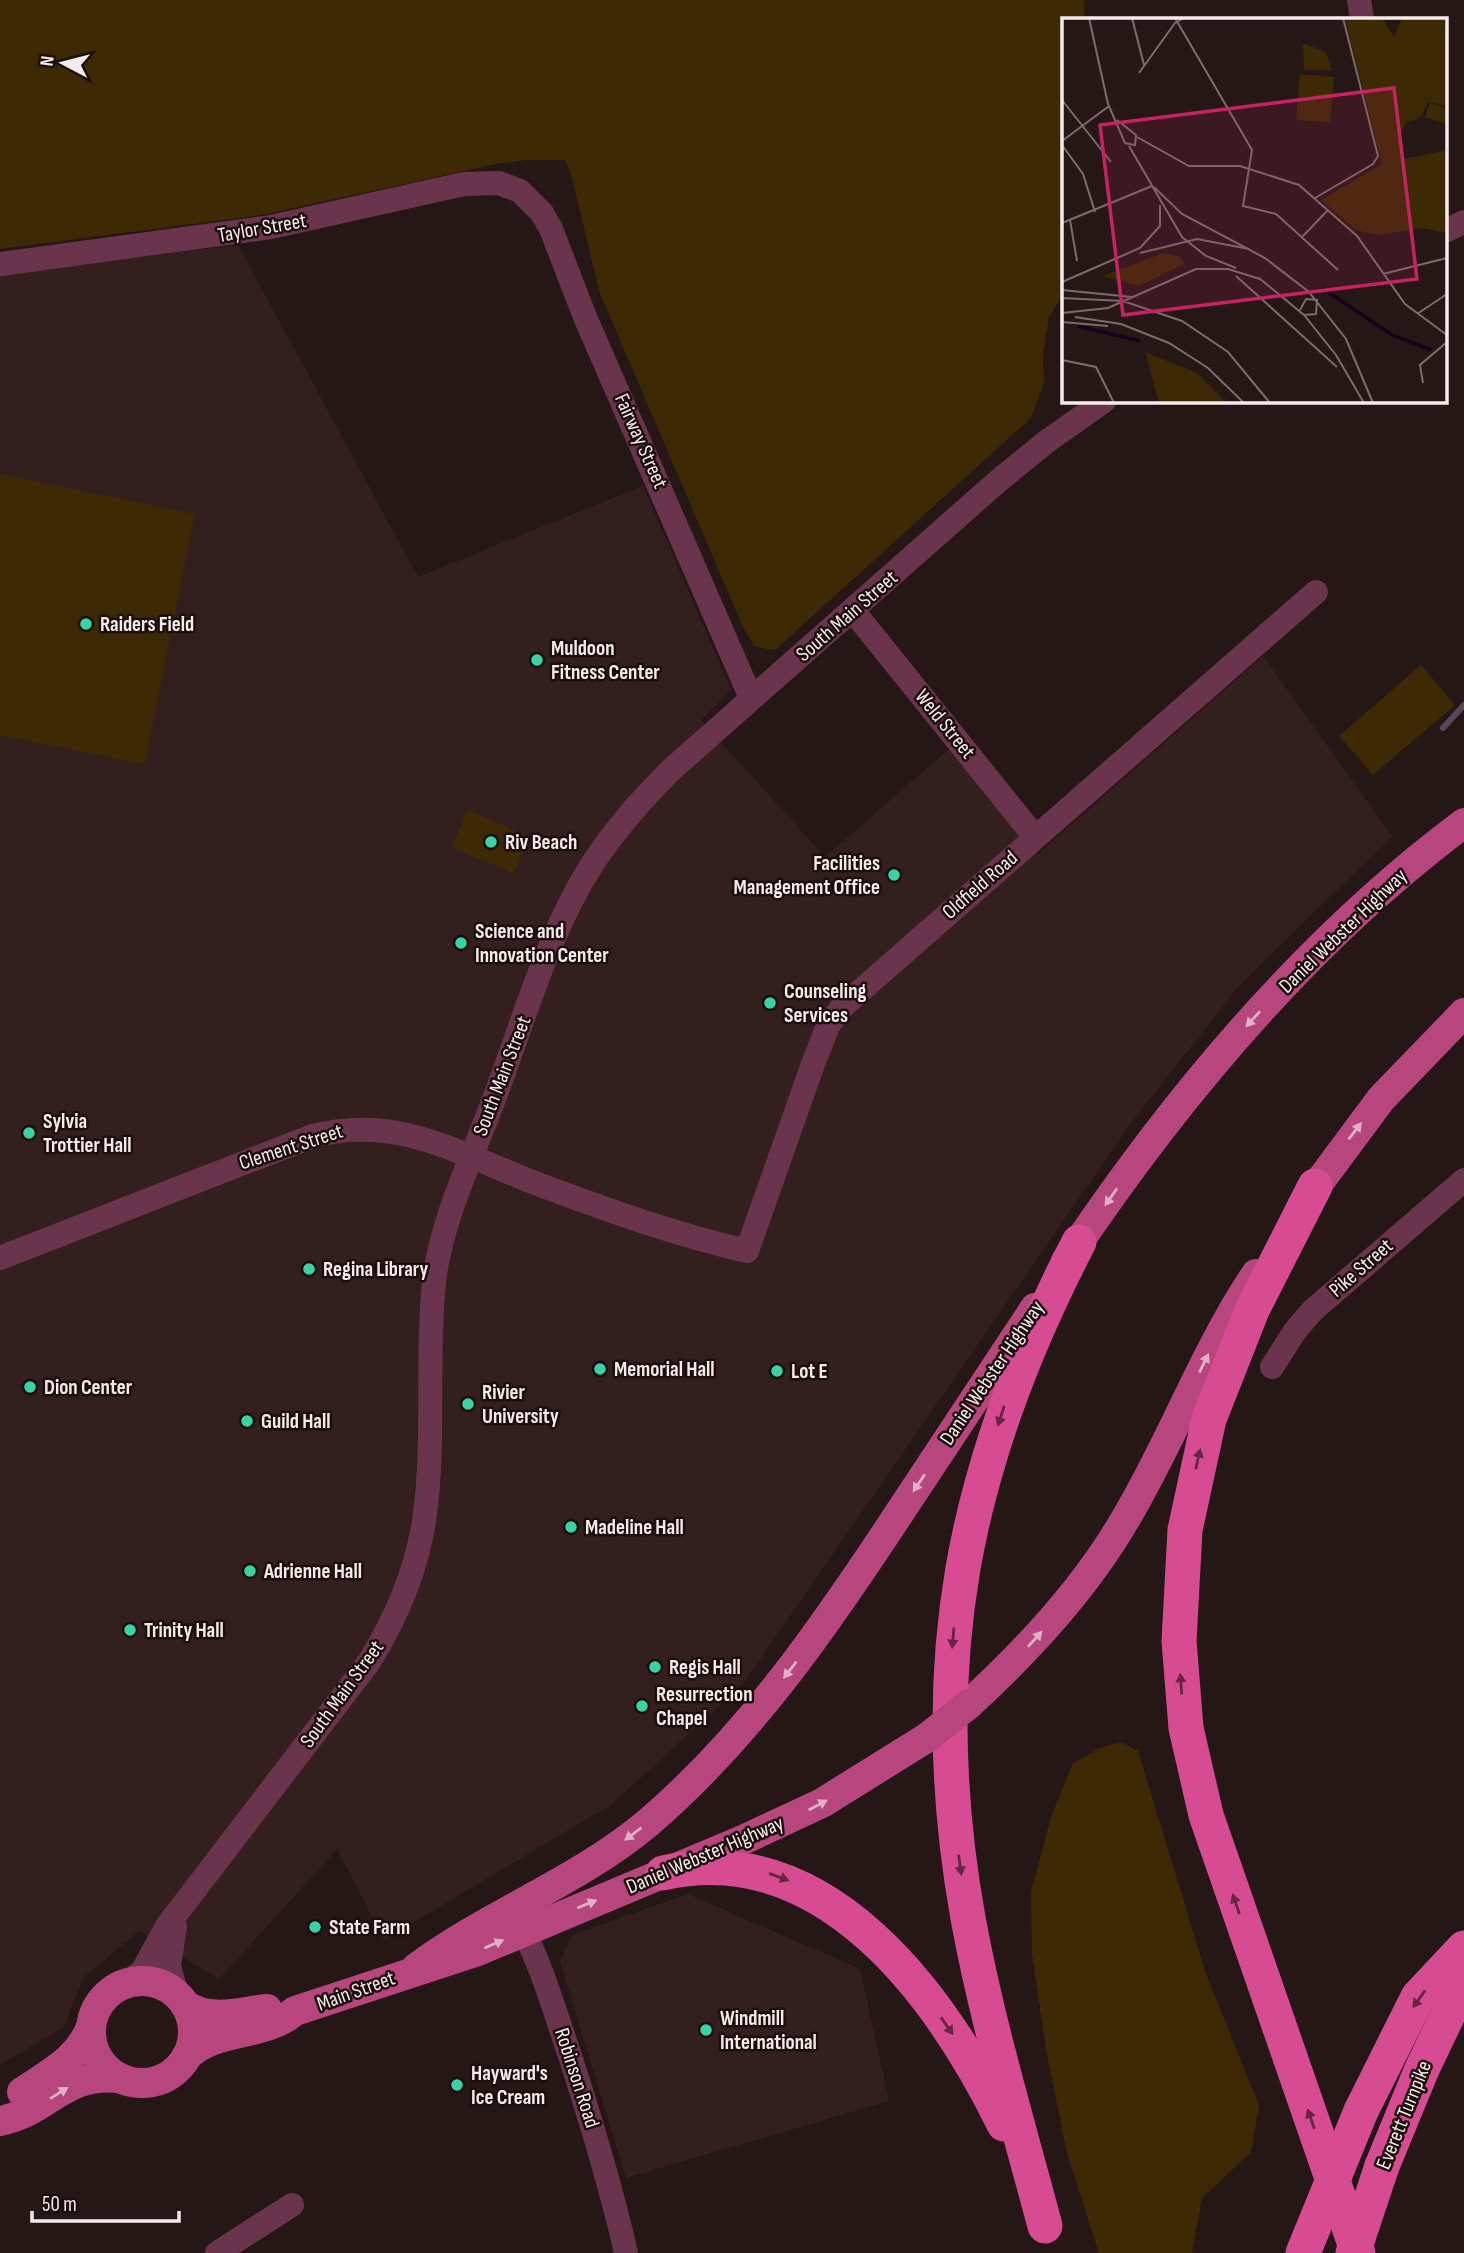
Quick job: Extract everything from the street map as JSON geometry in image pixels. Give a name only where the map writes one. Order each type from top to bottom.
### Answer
[{"type":"highway","points":[[1315,1186],[1247,1320],[1209,1419],[1183,1539],[1179,1585],[1180,1659],[1186,1728],[1206,1815],[1355,2253]]},
{"type":"highway","points":[[1049,2240],[986,2001],[965,1900],[953,1777],[951,1658],[965,1549],[996,1431],[1035,1329],[1079,1242]]},
{"type":"highway","points":[[663,1873],[719,1866],[769,1874],[818,1897],[866,1934],[915,1984],[967,2055],[1008,2134],[1049,2240]]},
{"type":"highway","points":[[1303,2253],[1362,2111],[1418,1997],[1464,1948]]},
{"type":"highway","name":"Everett Turnpike","points":[[1355,2253],[1382,2166],[1422,2069],[1464,1981]]},
{"type":"main road","name":"Daniel Webster Highway","points":[[518,1920],[646,1824],[699,1776],[754,1716],[855,1580],[1079,1242],[1162,1128],[1252,1020],[1353,918],[1464,823]]},
{"type":"main road","name":"Daniel Webster Highway","points":[[518,1920],[663,1873],[806,1811],[928,1737],[969,1704],[1027,1648],[1102,1556],[1138,1497],[1227,1320],[1315,1186],[1398,1081],[1464,1013]]},
{"type":"main road","name":"Main Street","points":[[186,2057],[209,2041],[273,2025],[295,2011],[363,1991],[416,1968],[462,1956],[518,1920]]},
{"type":"main road","points":[[0,2107],[69,2061],[80,2049],[102,2000],[113,1989],[129,1982],[159,1983],[181,2000],[193,2030],[186,2057],[175,2071],[155,2081],[141,2083],[120,2078],[81,2080],[33,2109],[0,2120]]},
{"type":"main road","name":"Main Street","points":[[181,2000],[202,2014],[216,2016],[271,2008],[295,2011]]},
{"type":"main road","points":[[91,2027],[97,2057],[120,2078]]},
{"type":"street","points":[[1359,0],[1362,18]]},
{"type":"street","name":"Taylor Street","points":[[0,264],[271,227],[464,184],[499,183],[520,191]]},
{"type":"street","name":"Fairway Street","points":[[520,191],[542,213],[551,229],[585,317],[751,698]]},
{"type":"street","points":[[1446,231],[1464,222]]},
{"type":"street","name":"South Main Street","points":[[129,1982],[143,1970],[162,1933],[369,1662],[392,1622],[409,1579],[425,1513],[434,1280],[444,1234],[470,1158],[568,909],[592,864],[638,802],[751,698],[853,612],[997,482],[1046,442],[1103,402]]},
{"type":"street","name":"Oldfield Road","points":[[747,1251],[828,1026],[865,984],[1316,592]]},
{"type":"street","name":"Weld Street","points":[[853,612],[1035,837]]},
{"type":"street","name":"Clement Street","points":[[0,1258],[259,1155],[336,1130],[368,1127],[403,1132],[635,1220],[747,1251]]},
{"type":"street","name":"Pike Street","points":[[1272,1367],[1294,1331],[1312,1311],[1464,1180]]},
{"type":"street","name":"South Main Street","points":[[179,1912],[169,1959],[171,1980],[181,2000]]},
{"type":"street","name":"Robinson Road","points":[[518,1920],[537,1958],[587,2109],[626,2253]]},
{"type":"street","points":[[217,2253],[292,2205]]},
{"type":"shaded area","points":[[0,0],[1084,0],[1085,18],[1062,18],[1062,297],[1049,317],[1043,354],[1044,383],[1031,418],[775,650],[755,647],[743,627],[599,291],[571,173],[565,160],[526,160],[496,164],[262,215],[0,249]]},
{"type":"shaded area","name":"Rivier University","points":[[238,245],[418,577],[643,486],[731,690],[701,720],[825,857],[949,749],[1038,854],[1263,656],[1392,836],[1238,987],[1131,1123],[743,1684],[612,1804],[384,1940],[337,1849],[219,1979],[139,1931],[83,1978],[64,2027],[0,2065],[0,274]]},
{"type":"shaded area","name":"Raiders Field","points":[[0,474],[195,514],[145,764],[0,735]]},
{"type":"shaded area","points":[[1421,665],[1455,705],[1373,775],[1339,736]]},
{"type":"shaded area","name":"Riv Beach","points":[[467,810],[529,836],[514,873],[452,848]]},
{"type":"shaded area","points":[[1121,1742],[1138,1751],[1206,1974],[1259,2105],[1251,2152],[1202,2198],[1192,2253],[1099,2253],[1067,2153],[1047,2055],[1032,1954],[1031,1892],[1051,1817],[1073,1763],[1100,1748]]},
{"type":"shaded area","points":[[688,1894],[860,1969],[889,2101],[626,2178],[560,1961],[572,1935]]},
{"type":"waterway","points":[[1443,728],[1464,705]]},
{"type":"place","name":"Raiders Field","points":[[86,624]]},
{"type":"place","name":"Muldoon Fitness Center","points":[[537,660]]},
{"type":"place","name":"Riv Beach","points":[[491,842]]},
{"type":"place","name":"Facilities Management Office","points":[[894,875]]},
{"type":"place","name":"Science and Innovation Center","points":[[461,943]]},
{"type":"place","name":"Counseling Services","points":[[770,1003]]},
{"type":"place","name":"Sylvia Trottier Hall","points":[[29,1133]]},
{"type":"place","name":"Regina Library","points":[[309,1269]]},
{"type":"place","name":"Memorial Hall","points":[[600,1369]]},
{"type":"place","name":"Lot E","points":[[777,1371]]},
{"type":"place","name":"Dion Center","points":[[30,1387]]},
{"type":"place","name":"Rivier University","points":[[468,1404]]},
{"type":"place","name":"Guild Hall","points":[[247,1421]]},
{"type":"place","name":"Madeline Hall","points":[[571,1527]]},
{"type":"place","name":"Adrienne Hall","points":[[250,1571]]},
{"type":"place","name":"Trinity Hall","points":[[130,1630]]},
{"type":"place","name":"Regis Hall","points":[[655,1667]]},
{"type":"place","name":"Resurrection Chapel","points":[[642,1706]]},
{"type":"place","name":"State Farm","points":[[315,1927]]},
{"type":"place","name":"Windmill International","points":[[706,2030]]},
{"type":"place","name":"Hayward's Ice Cream","points":[[457,2085]]}]
